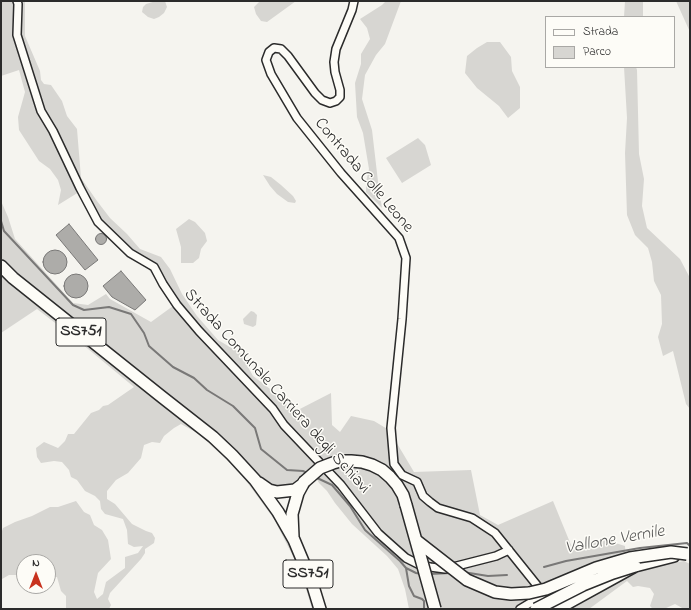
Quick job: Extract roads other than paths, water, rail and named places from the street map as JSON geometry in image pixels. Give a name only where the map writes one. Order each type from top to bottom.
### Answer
[{"type":"main road","name":"SS751","points":[[1,266],[13,278],[213,436],[254,480]]},
{"type":"main road","points":[[254,480],[269,490],[277,492],[295,490],[320,468],[333,462],[351,460],[372,465],[382,470],[397,485],[403,495],[435,609]]},
{"type":"main road","points":[[254,480],[278,512],[294,540]]},
{"type":"main road","points":[[294,540],[292,514],[298,493],[304,482]]},
{"type":"main road","name":"SS751","points":[[294,540],[312,583],[320,609]]},
{"type":"main road","points":[[417,541],[466,580],[495,592],[511,594],[529,593],[546,589],[596,568],[630,558],[671,552],[689,553]]},
{"type":"main road","points":[[536,609],[583,585],[613,573],[689,553]]},
{"type":"main road","points":[[557,609],[635,566]]},
{"type":"street","name":"Strada Comunale Carriera degli Schiavi","points":[[17,1],[17,35],[41,111],[53,131],[98,222],[130,253],[154,267],[177,305],[273,409],[284,425],[341,485],[378,533],[406,558],[418,564],[444,568],[496,556],[509,550]]},
{"type":"street","name":"Contrada Colle Leone","points":[[354,1],[352,10],[336,49],[334,62],[340,90],[340,97],[336,101],[330,103],[322,100],[315,94],[288,56],[281,49],[274,48],[269,52],[266,60],[271,74],[296,118],[399,238],[406,258],[402,319],[391,428],[394,464],[402,475],[414,479],[417,482],[423,496],[438,508],[472,518],[495,533],[557,609]]},
{"type":"street","points":[[520,609],[545,594]]},
{"type":"waterway","points":[[1,221],[4,231],[73,305],[84,310],[109,307],[131,314],[144,333],[149,346],[173,367],[194,378],[207,390],[233,406],[255,428],[261,449],[287,470],[303,471],[307,473]]},
{"type":"waterway","points":[[315,477],[332,485],[350,506],[365,530],[406,568],[421,574]]},
{"type":"waterway","name":"Vallone Vernile","points":[[544,567],[566,561],[640,548],[687,543],[690,546]]},
{"type":"waterway","points":[[406,568],[409,586],[414,596],[424,601],[424,609]]},
{"type":"waterway","name":"Vallone Vernile","points":[[463,572],[488,576],[507,575]]},
{"type":"waterway","name":"Vallone Vernile","points":[[430,574],[451,573]]}]
